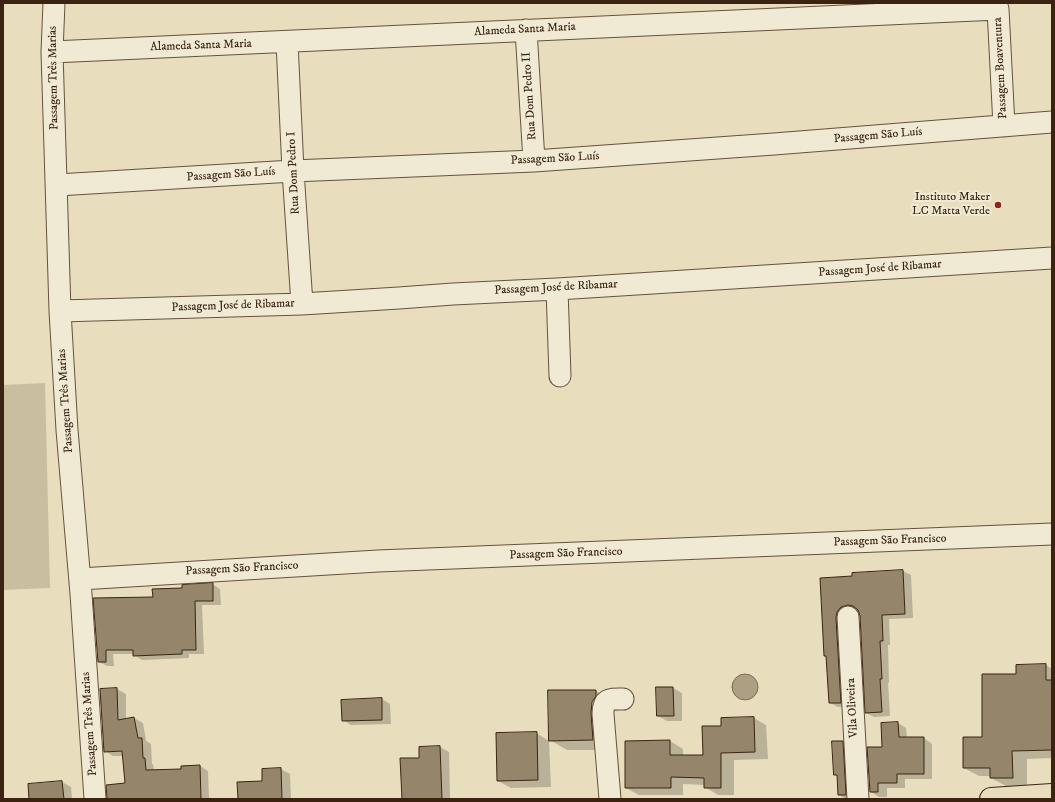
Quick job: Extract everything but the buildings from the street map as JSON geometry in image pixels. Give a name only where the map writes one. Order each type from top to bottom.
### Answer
[{"type":"main road","points":[[991,799],[1052,795]]},
{"type":"street","name":"Passagem Três Marias","points":[[54,3],[52,52],[60,311],[67,430],[80,579],[95,799]]},
{"type":"street","name":"Alameda Santa Maria","points":[[52,52],[771,18],[998,9]]},
{"type":"street","name":"Passagem Boaventura","points":[[998,9],[1004,126]]},
{"type":"street","name":"Rua Dom Pedro II","points":[[526,30],[534,161]]},
{"type":"street","name":"Rua Dom Pedro I","points":[[287,42],[293,171],[302,304]]},
{"type":"street","name":"Passagem São Luís","points":[[57,185],[293,171],[534,161],[1052,122]]},
{"type":"street","name":"Passagem José de Ribamar","points":[[60,311],[302,304],[1052,258]]},
{"type":"street","points":[[557,289],[560,376]]},
{"type":"street","name":"Passagem São Francisco","points":[[80,579],[385,561],[1052,534]]},
{"type":"street","name":"Vila Oliveira","points":[[848,617],[858,799]]},
{"type":"street","points":[[610,799],[603,706],[610,699],[623,699]]},
{"type":"shaded area","points":[[45,383],[50,588],[3,590],[3,385]]},
{"type":"shaded area","points":[[745,674],[754,678],[758,687],[754,696],[745,700],[736,696],[732,687],[736,678]]},
{"type":"place","name":"Instituto Maker LC Matta Verde","points":[[998,205]]}]
